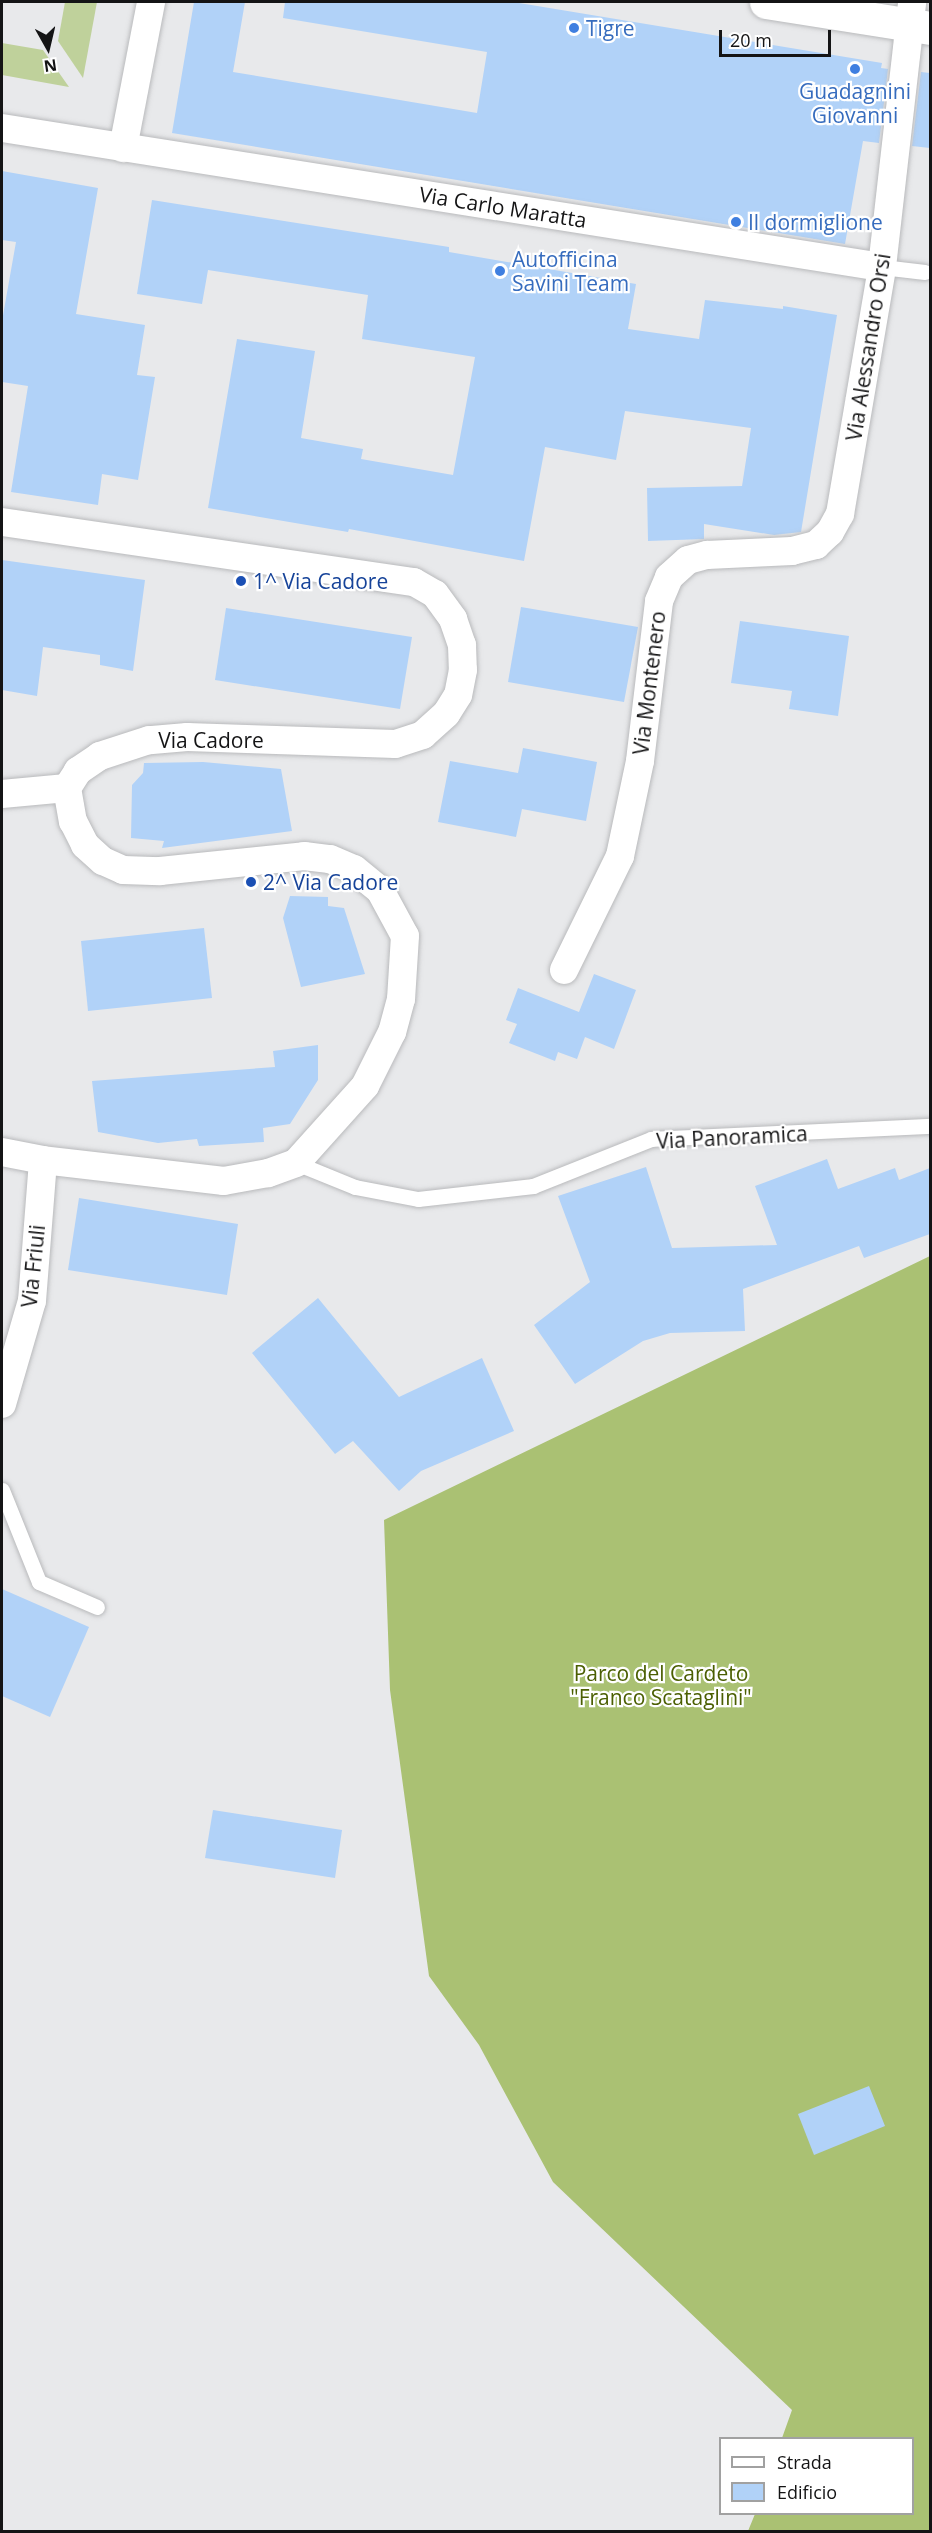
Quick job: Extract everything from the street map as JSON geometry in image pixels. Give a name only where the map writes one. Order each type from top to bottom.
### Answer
[{"type":"street","points":[[123,147],[151,2]]},
{"type":"street","points":[[766,2],[917,18]]},
{"type":"street","name":"Via Alessandro Orsi","points":[[840,514],[882,267],[917,18]]},
{"type":"street","name":"Via Carlo Maratta","points":[[2,128],[882,267]]},
{"type":"street","name":"Via Montenero","points":[[564,970],[620,856],[640,761],[659,601],[669,577],[688,560],[708,555],[792,551],[816,544],[830,532],[840,514]]},
{"type":"street","name":"Via Cadore","points":[[2,522],[414,582],[435,594],[453,620],[462,645],[463,670],[458,695],[446,714],[423,735],[395,744],[188,737],[149,740],[100,756],[78,771],[68,788]]},
{"type":"street","points":[[2,794],[68,788],[73,821],[85,845],[103,861],[123,870],[160,871],[304,856],[330,860],[354,869],[380,890],[405,936],[402,999],[392,1032],[365,1086],[296,1163],[268,1173],[224,1181],[43,1160],[2,1152]]},
{"type":"street","name":"Via Friuli","points":[[2,1404],[32,1301],[43,1160]]},
{"type":"lane","points":[[882,267],[925,272]]},
{"type":"lane","name":"Via Panoramica","points":[[296,1163],[355,1187],[418,1199],[532,1186],[651,1139],[930,1126]]},
{"type":"lane","points":[[2,1490],[39,1582],[97,1607]]},
{"type":"green space","points":[[65,2],[97,2],[83,78],[58,41]]},
{"type":"green space","points":[[2,43],[43,50],[69,87],[2,75]]},
{"type":"green space","name":"Parco del Cardeto \"Franco Scataglini\"","points":[[930,1256],[930,2531],[748,2531],[755,2515],[914,2515],[914,2437],[782,2437],[792,2410],[553,2182],[479,2045],[429,1976],[390,1690],[384,1520]]},
{"type":"building","points":[[194,2],[245,2],[233,72],[477,113],[487,52],[283,18],[285,2],[513,2],[882,63],[881,68],[888,69],[879,143],[863,141],[845,244],[172,133]]},
{"type":"building","points":[[921,72],[930,73],[930,148],[912,146]]},
{"type":"building","points":[[2,171],[98,188],[76,314],[145,325],[137,375],[155,377],[138,480],[102,474],[98,505],[11,492],[28,386],[2,382],[2,321],[16,242],[2,240]]},
{"type":"building","points":[[152,200],[449,247],[449,252],[636,284],[628,329],[699,339],[705,300],[783,309],[783,306],[837,315],[801,532],[774,535],[704,524],[704,539],[648,541],[647,488],[742,486],[751,428],[625,411],[616,460],[545,447],[524,561],[349,529],[348,532],[208,508],[237,339],[315,351],[301,438],[363,449],[361,459],[453,475],[475,357],[362,339],[368,295],[208,270],[202,304],[137,294]]},
{"type":"building","points":[[2,560],[145,580],[133,671],[100,665],[100,655],[43,647],[37,696],[2,690]]},
{"type":"building","points":[[521,607],[638,627],[624,702],[508,682]]},
{"type":"building","points":[[226,608],[412,637],[400,709],[215,680]]},
{"type":"building","points":[[740,621],[849,636],[838,716],[789,709],[792,691],[731,683]]},
{"type":"building","points":[[523,748],[597,762],[586,821],[522,809],[516,837],[438,822],[450,761],[518,773]]},
{"type":"building","points":[[203,762],[281,769],[292,831],[162,848],[164,841],[131,838],[132,785],[143,773],[144,763]]},
{"type":"building","points":[[290,896],[328,897],[328,906],[344,908],[365,974],[301,987],[283,918]]},
{"type":"building","points":[[204,928],[212,998],[88,1011],[81,941]]},
{"type":"building","points":[[594,974],[636,990],[614,1049],[585,1037],[577,1059],[558,1052],[555,1061],[509,1043],[517,1024],[506,1020],[518,988],[579,1012]]},
{"type":"building","points":[[318,1045],[318,1080],[290,1124],[263,1128],[264,1142],[199,1146],[197,1139],[158,1143],[98,1132],[92,1081],[275,1067],[273,1051]]},
{"type":"building","points":[[827,1159],[838,1189],[895,1168],[899,1180],[930,1168],[930,1234],[864,1258],[859,1246],[743,1289],[745,1331],[670,1333],[643,1341],[575,1384],[534,1325],[590,1282],[558,1196],[646,1167],[672,1248],[777,1245],[755,1186]]},
{"type":"building","points":[[79,1198],[238,1224],[227,1295],[68,1270]]},
{"type":"building","points":[[318,1298],[399,1397],[482,1358],[514,1431],[421,1471],[399,1491],[353,1441],[335,1454],[252,1353]]},
{"type":"building","points":[[2,1589],[89,1627],[50,1717],[2,1696]]},
{"type":"building","points":[[213,1810],[342,1830],[335,1878],[205,1858]]},
{"type":"building","points":[[869,2086],[885,2126],[814,2155],[798,2114]]},
{"type":"place","name":"Tigre","points":[[574,28]]},
{"type":"place","name":"Guadagnini Giovanni","points":[[855,69]]},
{"type":"place","name":"Il dormiglione","points":[[736,222]]},
{"type":"place","name":"Autofficina Savini Team","points":[[500,271]]},
{"type":"place","name":"1^ Via Cadore","points":[[241,581]]},
{"type":"place","name":"2^ Via Cadore","points":[[251,882]]}]
